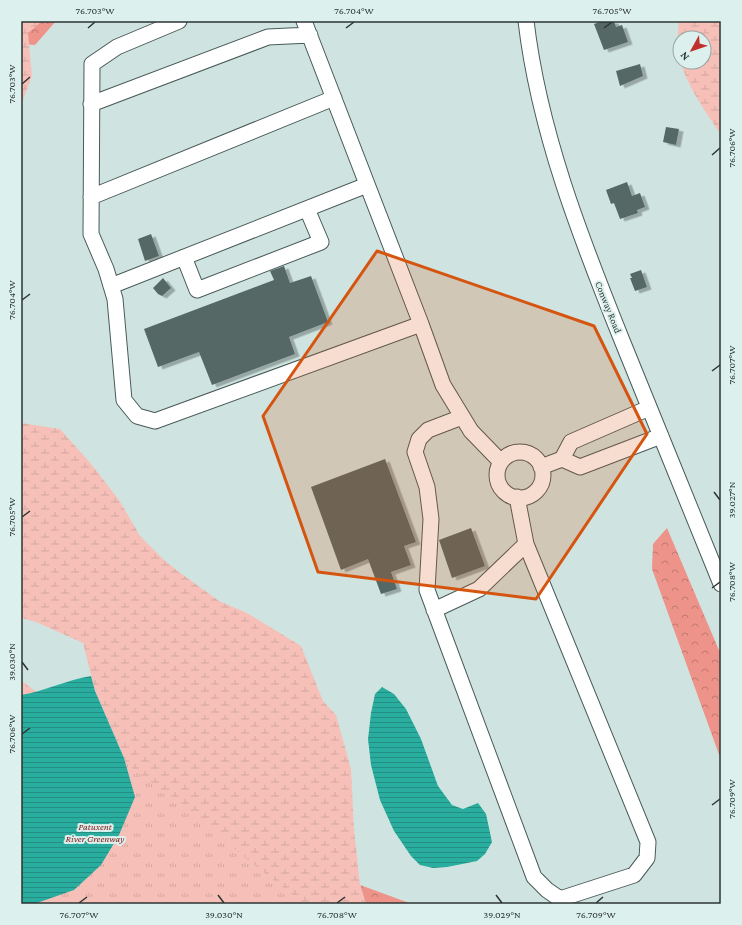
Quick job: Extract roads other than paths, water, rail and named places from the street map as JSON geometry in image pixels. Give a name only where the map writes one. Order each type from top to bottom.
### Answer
[{"type":"street","points":[[179,21],[117,47],[92,64],[91,234],[106,269],[115,299],[124,400],[137,416],[155,420],[421,324]]},
{"type":"street","points":[[304,21],[421,324],[443,385],[471,431],[501,462]]},
{"type":"street","name":"Conway Road","points":[[526,21],[528,42],[542,106],[563,185],[590,260],[721,584]]},
{"type":"street","points":[[91,104],[268,36],[310,35]]},
{"type":"street","points":[[91,197],[334,98]]},
{"type":"street","points":[[111,286],[367,185]]},
{"type":"street","points":[[184,257],[197,290],[321,242],[307,209]]},
{"type":"street","points":[[541,467],[562,459],[571,442],[649,408]]},
{"type":"street","points":[[462,417],[428,430],[419,439],[415,452],[427,487],[431,519],[427,590],[534,877],[547,890],[560,899],[634,875],[647,858],[648,842],[526,544],[517,497]]},
{"type":"street","points":[[562,459],[580,467],[661,436]]},
{"type":"street","points":[[519,452],[526,453],[538,461],[541,467],[543,475],[542,482],[538,489],[532,494],[524,497],[509,495],[503,490],[499,483],[497,476],[501,462],[512,454],[519,452]]},
{"type":"street","points":[[434,610],[479,589],[526,544]]},
{"type":"park label","name":"Patuxent River Greenway","points":[[95,832]]}]
